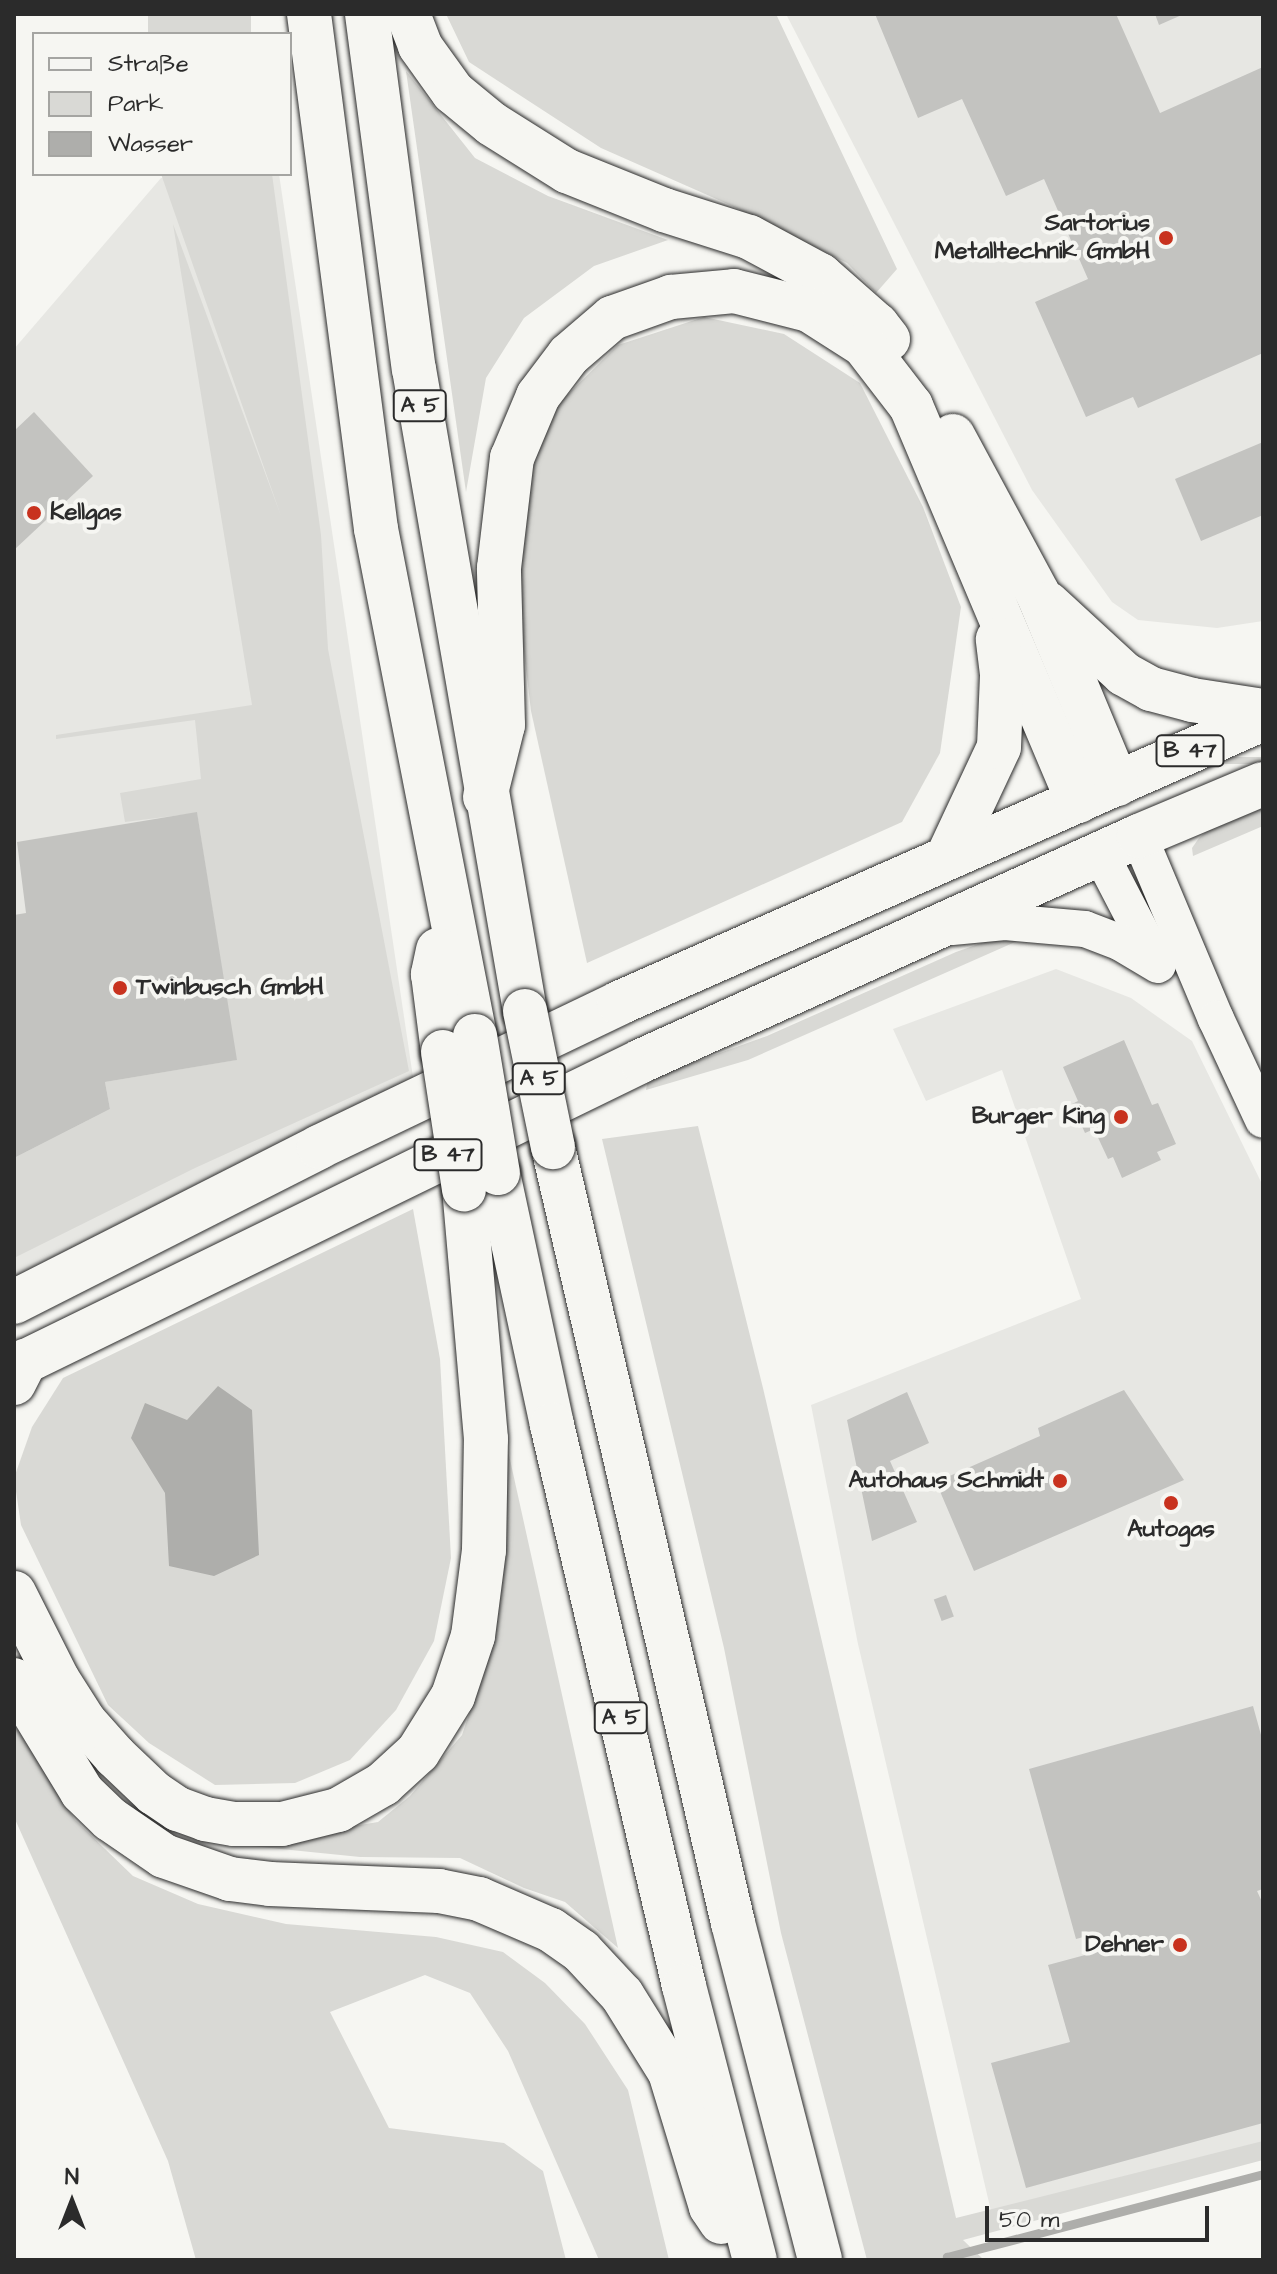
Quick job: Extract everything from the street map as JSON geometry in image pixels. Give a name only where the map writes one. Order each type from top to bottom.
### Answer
[{"type":"main road","name":"A 5","points":[[309,14],[376,529],[447,905],[433,974],[459,1044],[481,1181],[552,1425],[684,1986],[755,2260]]},
{"type":"main road","name":"A 5","points":[[367,14],[414,369],[485,797],[525,1011],[553,1147],[733,1923],[820,2260]]},
{"type":"main road","points":[[408,14],[420,46],[453,92],[492,124],[567,171],[664,210],[749,237],[820,275],[877,325],[922,383],[1038,594],[1098,793]]},
{"type":"main road","points":[[485,797],[503,725],[499,568],[512,458],[538,396],[569,355],[612,318],[671,297],[734,291],[809,310],[864,345],[911,406],[993,601],[1098,793],[1120,844]]},
{"type":"main road","points":[[1038,594],[1124,674],[1151,689],[1192,700],[1263,711]]},
{"type":"main road","points":[[948,856],[999,747],[1002,674],[993,601]]},
{"type":"main road","name":"B 47","points":[[14,1302],[319,1147],[619,1003],[1263,719]]},
{"type":"main road","name":"B 47","points":[[18,1370],[641,1061],[1120,844],[1263,784]]},
{"type":"main road","points":[[14,1593],[58,1680],[84,1721],[154,1793],[178,1809],[205,1819],[234,1824],[282,1824],[338,1810],[383,1784],[418,1752],[446,1707],[473,1636],[484,1550],[486,1439],[481,1181]]},
{"type":"main road","points":[[14,1680],[58,1758],[82,1792],[110,1819],[164,1856],[203,1873],[243,1881],[439,1891],[479,1899],[512,1910],[551,1930],[581,1951],[622,1995],[670,2072],[711,2207],[743,2260]]},
{"type":"street","points":[[1120,844],[1158,965]]},
{"type":"street","points":[[1120,844],[1216,1019],[1263,1120]]},
{"type":"street","points":[[931,929],[1005,922],[1085,929],[1121,943],[1158,965],[1216,1019]]},
{"type":"shaded area","points":[[786,14],[1263,14],[1263,621],[1217,628],[1138,620],[1112,602],[1032,490]]},
{"type":"shaded area","points":[[279,176],[414,1084],[14,1282],[14,349],[161,178]]},
{"type":"shaded area","points":[[1056,969],[1131,998],[1192,1041],[1263,1186],[1263,2151],[994,2224],[858,1644],[811,1405],[1081,1299],[1002,1070],[926,1101],[893,1029]]},
{"type":"green space","points":[[148,14],[251,14],[251,32],[148,32]]},
{"type":"green space","points":[[446,14],[776,14],[897,269],[876,293],[847,263],[730,205],[601,148],[469,62]]},
{"type":"green space","points":[[406,71],[475,158],[548,196],[668,240],[594,266],[524,318],[486,378],[466,492]]},
{"type":"green space","points":[[162,176],[272,176],[321,535],[328,649],[409,1071],[195,1168],[14,1258],[14,1158],[110,1109],[105,1082],[236,1060],[197,813],[125,822],[120,793],[201,779],[195,720],[56,739],[56,735],[252,705],[173,224],[281,516]]},
{"type":"green space","points":[[704,317],[784,334],[860,383],[923,507],[961,607],[940,753],[902,822],[587,963],[531,711],[513,557],[524,461],[552,410],[618,345]]},
{"type":"green space","points":[[1166,757],[1263,757],[1263,764],[1166,764]]},
{"type":"green space","points":[[1263,803],[1263,826],[1193,856],[1192,848],[1199,838],[1220,820]]},
{"type":"green space","points":[[1029,936],[748,1060],[646,1090],[648,1079],[767,1036],[956,952],[993,939]]},
{"type":"green space","points":[[698,1126],[763,1388],[956,2218],[1263,2141],[1263,2160],[963,2240],[984,2260],[867,2260],[781,1933],[724,1648],[602,1139]]},
{"type":"green space","points":[[413,1209],[440,1359],[451,1558],[434,1641],[396,1710],[350,1760],[295,1783],[215,1785],[149,1743],[108,1705],[21,1525],[14,1478],[32,1427],[63,1378]]},
{"type":"green space","points":[[503,1428],[618,1948],[565,1902],[524,1888],[460,1858],[360,1857],[241,1845],[378,1822],[410,1796],[462,1735],[487,1661]]},
{"type":"green space","points":[[14,1724],[75,1820],[133,1876],[198,1904],[286,1924],[436,1937],[503,1952],[545,1983],[585,2024],[628,2090],[669,2260],[599,2260],[508,2051],[470,1993],[425,1975],[330,2012],[389,2128],[504,2143],[543,2171],[566,2260],[196,2260],[168,2161],[14,1817]]},
{"type":"water","points":[[218,1386],[252,1410],[259,1555],[214,1576],[169,1566],[165,1493],[131,1438],[145,1403],[187,1420]]},
{"type":"building","name":"Sartorius Metalltechnik GmbH","points":[[875,14],[1116,14],[1160,113],[1263,67],[1263,353],[1138,408],[1133,397],[1086,417],[1035,302],[1088,279],[1044,179],[1006,196],[962,99],[918,118]]},
{"type":"building","points":[[1155,14],[1184,14],[1159,25]]},
{"type":"building","name":"Kellgas","points":[[34,412],[93,476],[14,550],[14,431]]},
{"type":"building","points":[[1263,442],[1263,515],[1201,541],[1175,479]]},
{"type":"building","name":"Twinbusch GmbH","points":[[197,812],[237,1060],[105,1082],[110,1109],[14,1158],[14,915],[26,913],[17,842]]},
{"type":"building","name":"Burger King","points":[[1124,1040],[1152,1105],[1158,1103],[1176,1144],[1157,1152],[1161,1160],[1122,1178],[1113,1157],[1108,1159],[1094,1129],[1085,1133],[1072,1104],[1078,1101],[1063,1067]]},
{"type":"building","name":"Autohaus Schmidt","points":[[1124,1390],[1184,1480],[974,1571],[936,1482],[1040,1436],[1038,1428]]},
{"type":"building","points":[[907,1392],[929,1443],[890,1461],[917,1522],[872,1541],[847,1420]]},
{"type":"building","points":[[946,1595],[954,1617],[942,1621],[934,1599]]},
{"type":"building","name":"Dehner","points":[[1253,1706],[1263,1742],[1263,1889],[1257,1891],[1263,1904],[1263,2123],[1026,2188],[991,2063],[1070,2042],[1048,1965],[1100,1951],[1095,1934],[1076,1939],[1029,1769]]},
{"type":"waterway","points":[[949,2260],[947,2257],[1263,2174]]},
{"type":"place","name":"Sartorius Metalltechnik GmbH","points":[[1166,238]]},
{"type":"place","name":"Kellgas","points":[[34,513]]},
{"type":"place","name":"Twinbusch GmbH","points":[[120,988]]},
{"type":"place","name":"Burger King","points":[[1121,1117]]},
{"type":"place","name":"Autohaus Schmidt","points":[[1060,1481]]},
{"type":"place","name":"Autogas","points":[[1171,1503]]},
{"type":"place","name":"Dehner","points":[[1180,1945]]}]
